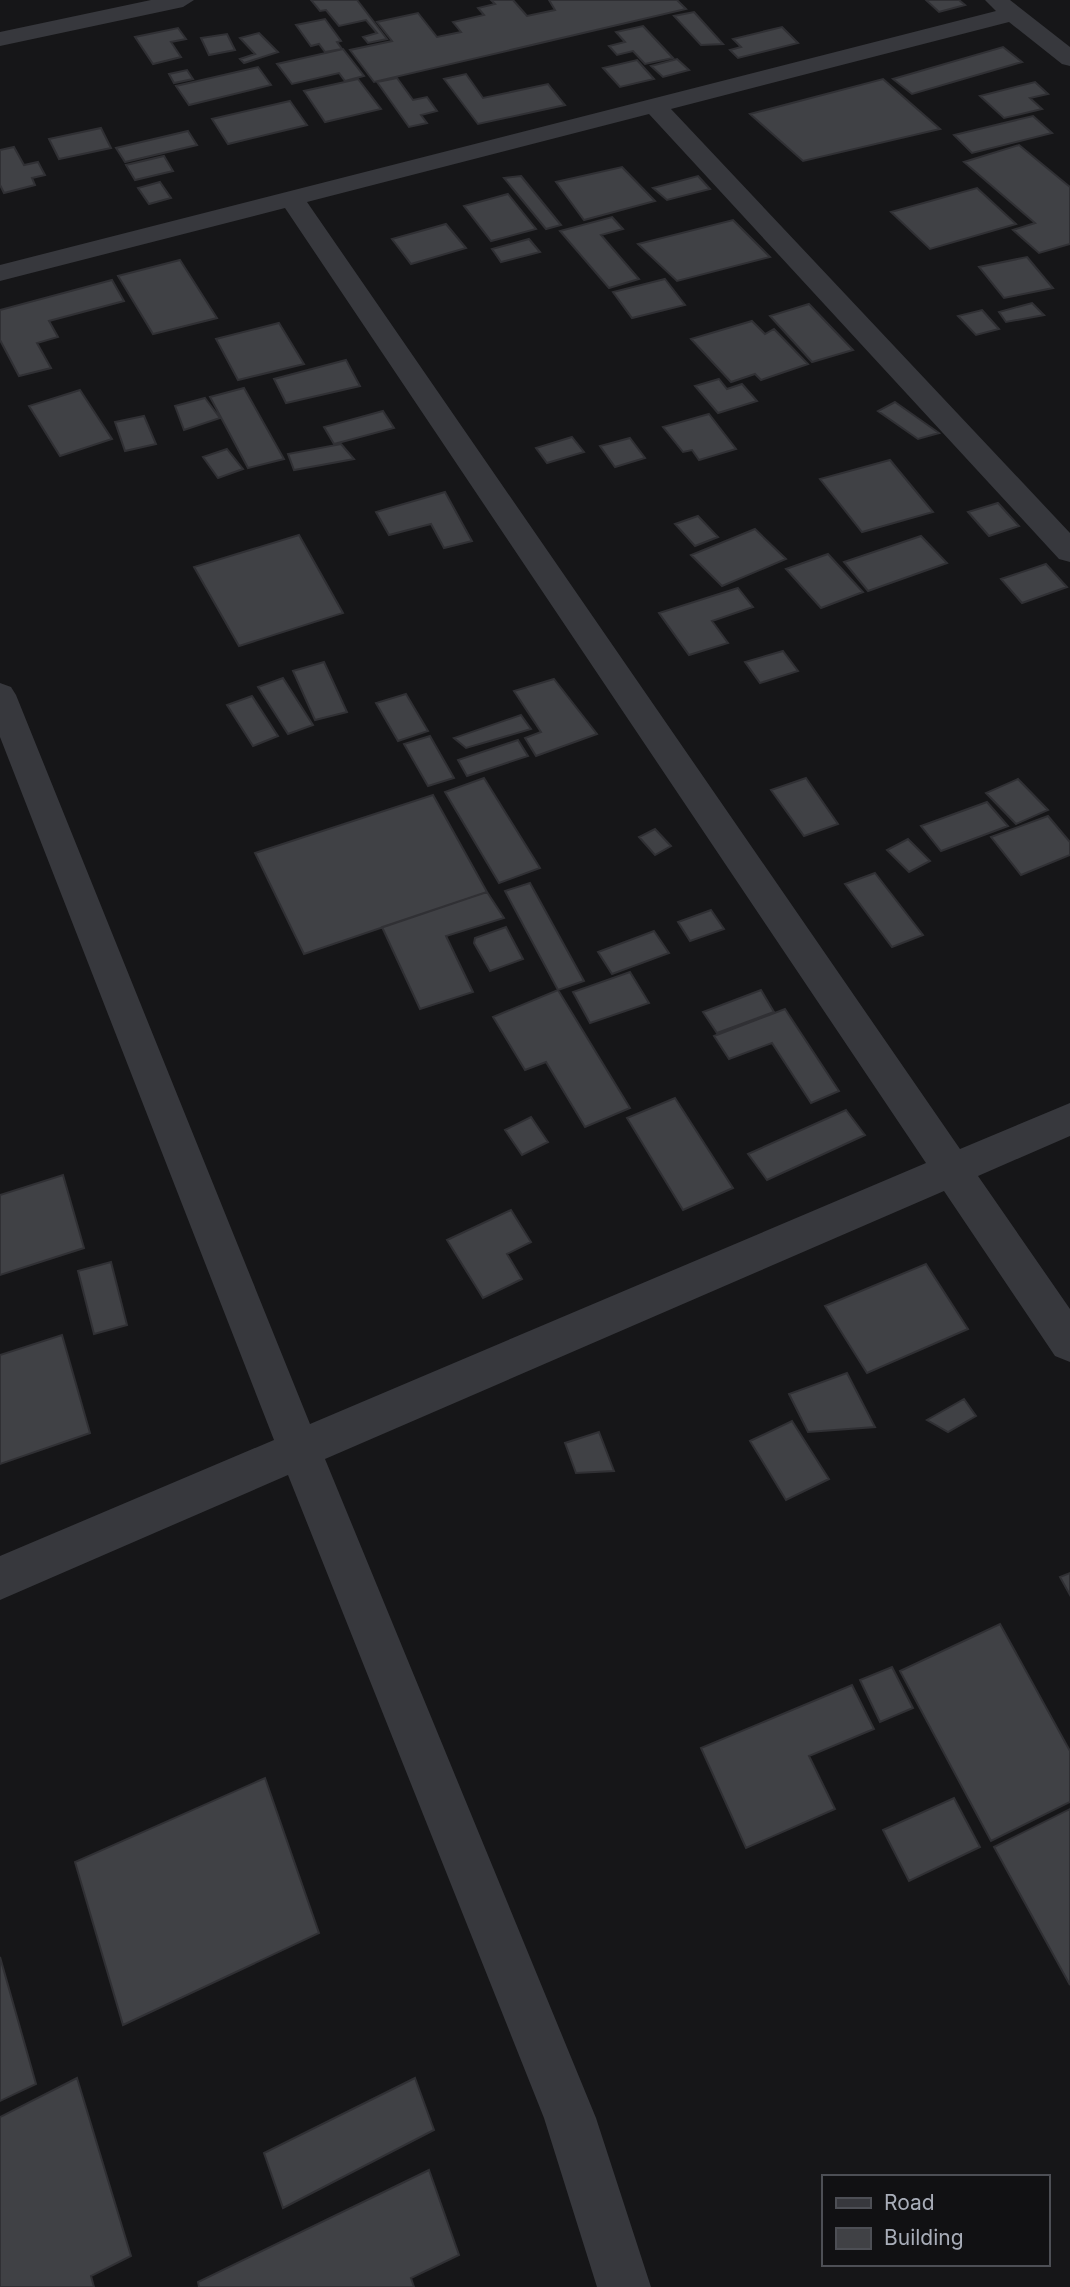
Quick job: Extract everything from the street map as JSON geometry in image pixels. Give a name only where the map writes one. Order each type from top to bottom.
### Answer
[{"type":"street","points":[[0,38],[183,0]]},
{"type":"street","points":[[0,273],[654,105],[1004,7],[1070,59]]},
{"type":"street","points":[[654,105],[1070,552]]},
{"type":"street","points":[[291,198],[1070,1343]]},
{"type":"street","points":[[0,695],[299,1449],[570,2118],[624,2287]]},
{"type":"street","points":[[0,1578],[1070,1119]]},
{"type":"building","points":[[311,0],[357,0],[387,39],[368,43],[363,37],[377,33],[366,20],[339,26],[326,10],[320,11]]},
{"type":"building","points":[[491,0],[513,0],[527,16],[555,10],[549,0],[677,0],[686,9],[374,82],[350,50],[392,41],[377,22],[418,13],[437,37],[461,32],[453,22],[484,15],[478,8],[495,4]]},
{"type":"building","points":[[926,0],[959,0],[965,5],[939,12]]},
{"type":"building","points":[[694,12],[723,44],[701,45],[674,16]]},
{"type":"building","points":[[325,19],[341,41],[337,42],[342,49],[325,52],[319,44],[311,46],[296,25]]},
{"type":"building","points":[[643,26],[673,58],[645,64],[633,51],[617,55],[609,46],[625,42],[616,32]]},
{"type":"building","points":[[782,27],[798,43],[738,58],[730,50],[741,47],[733,39]]},
{"type":"building","points":[[178,28],[186,39],[171,42],[181,57],[153,64],[135,37]]},
{"type":"building","points":[[259,33],[278,52],[244,63],[240,59],[255,54],[240,38]]},
{"type":"building","points":[[227,34],[235,50],[209,55],[201,38]]},
{"type":"building","points":[[1003,47],[1022,62],[912,94],[893,79]]},
{"type":"building","points":[[343,49],[364,76],[345,81],[339,73],[292,84],[277,64]]},
{"type":"building","points":[[677,59],[689,70],[663,77],[651,66]]},
{"type":"building","points":[[637,60],[654,79],[620,87],[603,68]]},
{"type":"building","points":[[258,67],[271,85],[189,105],[176,86]]},
{"type":"building","points":[[187,70],[193,79],[174,83],[169,74]]},
{"type":"building","points":[[466,74],[483,98],[548,84],[565,105],[478,124],[444,79]]},
{"type":"building","points":[[397,78],[413,100],[427,97],[437,111],[421,115],[427,123],[409,127],[377,82]]},
{"type":"building","points":[[358,79],[381,109],[325,122],[304,91]]},
{"type":"building","points":[[883,79],[940,129],[803,161],[750,114]]},
{"type":"building","points":[[1035,82],[1048,94],[1030,98],[1042,109],[1004,118],[980,96]]},
{"type":"building","points":[[290,101],[307,125],[228,144],[212,119]]},
{"type":"building","points":[[1033,116],[1052,133],[972,153],[954,135]]},
{"type":"building","points":[[101,128],[111,148],[59,159],[49,139]]},
{"type":"building","points":[[188,131],[197,145],[125,162],[116,148]]},
{"type":"building","points":[[1019,145],[1070,187],[1070,244],[1039,253],[1013,230],[1035,223],[964,162]]},
{"type":"building","points":[[14,147],[24,165],[38,162],[45,175],[32,178],[35,185],[4,193],[0,185],[0,150]]},
{"type":"building","points":[[164,156],[173,171],[135,180],[126,165]]},
{"type":"building","points":[[622,167],[655,201],[584,220],[556,182]]},
{"type":"building","points":[[521,176],[561,225],[546,229],[504,178]]},
{"type":"building","points":[[698,176],[710,189],[667,200],[653,188]]},
{"type":"building","points":[[160,182],[171,198],[149,204],[138,188]]},
{"type":"building","points":[[977,188],[1016,224],[930,249],[891,212]]},
{"type":"building","points":[[508,194],[536,229],[491,241],[464,206]]},
{"type":"building","points":[[612,217],[623,229],[601,235],[639,279],[609,288],[560,231]]},
{"type":"building","points":[[733,220],[770,257],[677,281],[638,244]]},
{"type":"building","points":[[446,224],[466,248],[411,264],[392,239]]},
{"type":"building","points":[[529,239],[540,252],[501,262],[492,249]]},
{"type":"building","points":[[1027,257],[1053,288],[1004,298],[979,267]]},
{"type":"building","points":[[180,260],[217,318],[153,334],[118,276]]},
{"type":"building","points":[[665,279],[685,305],[632,318],[613,292]]},
{"type":"building","points":[[112,280],[124,301],[49,321],[58,337],[37,343],[51,368],[19,376],[0,340],[0,310]]},
{"type":"building","points":[[1032,303],[1044,315],[1006,322],[999,312]]},
{"type":"building","points":[[809,304],[853,350],[812,362],[770,316]]},
{"type":"building","points":[[982,310],[999,329],[976,335],[958,316]]},
{"type":"building","points":[[752,321],[765,334],[774,329],[808,364],[761,380],[755,374],[731,382],[691,339]]},
{"type":"building","points":[[279,323],[304,364],[238,380],[216,339]]},
{"type":"building","points":[[346,360],[360,386],[286,403],[274,379]]},
{"type":"building","points":[[719,379],[727,389],[742,384],[757,401],[718,413],[695,386]]},
{"type":"building","points":[[244,388],[284,459],[248,468],[210,397]]},
{"type":"building","points":[[80,390],[112,439],[60,456],[29,406]]},
{"type":"building","points":[[205,398],[220,418],[184,430],[175,406]]},
{"type":"building","points":[[895,402],[939,433],[918,439],[878,411]]},
{"type":"building","points":[[383,411],[394,428],[334,444],[324,427]]},
{"type":"building","points":[[709,414],[736,449],[699,460],[692,450],[683,452],[663,427]]},
{"type":"building","points":[[144,416],[156,444],[125,451],[115,422]]},
{"type":"building","points":[[572,437],[584,452],[547,463],[536,448]]},
{"type":"building","points":[[630,438],[645,458],[615,467],[600,446]]},
{"type":"building","points":[[341,444],[354,459],[294,470],[288,454]]},
{"type":"building","points":[[227,449],[243,469],[218,478],[203,457]]},
{"type":"building","points":[[890,460],[933,512],[862,532],[820,479]]},
{"type":"building","points":[[445,492],[472,541],[444,548],[431,524],[389,535],[376,512]]},
{"type":"building","points":[[998,503],[1019,526],[989,536],[968,512]]},
{"type":"building","points":[[698,516],[718,537],[695,546],[675,524]]},
{"type":"building","points":[[755,529],[786,559],[722,586],[691,555]]},
{"type":"building","points":[[299,535],[343,613],[239,646],[194,567]]},
{"type":"building","points":[[921,536],[947,563],[868,591],[844,562]]},
{"type":"building","points":[[828,554],[863,592],[821,608],[786,569]]},
{"type":"building","points":[[1046,564],[1067,587],[1022,603],[1001,579]]},
{"type":"building","points":[[738,588],[753,607],[712,621],[728,643],[689,655],[659,613]]},
{"type":"building","points":[[783,651],[798,671],[760,683],[745,662]]},
{"type":"building","points":[[324,662],[347,712],[315,720],[293,671]]},
{"type":"building","points":[[283,678],[313,725],[288,734],[258,687]]},
{"type":"building","points":[[554,679],[597,734],[536,756],[525,738],[541,732],[514,691]]},
{"type":"building","points":[[406,694],[428,731],[398,741],[376,703]]},
{"type":"building","points":[[252,696],[278,736],[253,746],[227,705]]},
{"type":"building","points":[[521,715],[531,729],[466,748],[454,738]]},
{"type":"building","points":[[430,736],[454,778],[428,786],[404,744]]},
{"type":"building","points":[[518,740],[528,756],[467,776],[458,760]]},
{"type":"building","points":[[484,778],[540,868],[499,883],[445,792]]},
{"type":"building","points":[[806,778],[838,824],[804,836],[771,790]]},
{"type":"building","points":[[1018,779],[1048,810],[1016,824],[986,793]]},
{"type":"building","points":[[433,795],[487,892],[304,954],[255,853]]},
{"type":"building","points":[[987,802],[1008,826],[941,851],[921,826]]},
{"type":"building","points":[[1048,816],[1070,842],[1070,855],[1021,875],[991,837]]},
{"type":"building","points":[[655,829],[671,846],[655,855],[639,837]]},
{"type":"building","points":[[908,839],[930,861],[909,872],[887,850]]},
{"type":"building","points":[[875,873],[923,935],[892,947],[845,884]]},
{"type":"building","points":[[530,883],[584,981],[558,990],[505,891]]},
{"type":"building","points":[[487,892],[504,918],[446,936],[473,992],[420,1009],[382,927]]},
{"type":"building","points":[[711,910],[724,929],[690,941],[678,922]]},
{"type":"building","points":[[506,927],[523,959],[490,971],[474,943],[475,938]]},
{"type":"building","points":[[654,931],[669,953],[612,974],[598,952]]},
{"type":"building","points":[[630,972],[649,1003],[590,1023],[573,992]]},
{"type":"building","points":[[558,990],[630,1108],[585,1127],[546,1062],[525,1070],[493,1017]]},
{"type":"building","points":[[761,990],[774,1012],[717,1033],[703,1012]]},
{"type":"building","points":[[785,1009],[839,1091],[811,1103],[772,1043],[729,1059],[714,1036]]},
{"type":"building","points":[[675,1098],[733,1188],[683,1210],[627,1118]]},
{"type":"building","points":[[846,1110],[865,1135],[767,1180],[748,1154]]},
{"type":"building","points":[[531,1117],[548,1142],[522,1155],[505,1130]]},
{"type":"building","points":[[63,1175],[84,1248],[0,1275],[0,1195]]},
{"type":"building","points":[[511,1210],[531,1242],[507,1254],[522,1279],[483,1298],[447,1240]]},
{"type":"building","points":[[111,1262],[127,1325],[94,1334],[78,1271]]},
{"type":"building","points":[[926,1264],[968,1329],[867,1373],[825,1306]]},
{"type":"building","points":[[62,1335],[90,1433],[0,1464],[0,1355]]},
{"type":"building","points":[[847,1373],[875,1427],[808,1432],[789,1394]]},
{"type":"building","points":[[964,1399],[976,1416],[948,1432],[927,1420]]},
{"type":"building","points":[[792,1421],[829,1479],[786,1500],[750,1441]]},
{"type":"building","points":[[599,1432],[614,1471],[576,1473],[565,1443]]},
{"type":"building","points":[[1070,1573],[1070,1595],[1060,1577]]},
{"type":"building","points":[[1000,1624],[1070,1751],[1070,1802],[991,1841],[900,1671]]},
{"type":"building","points":[[892,1667],[913,1708],[880,1722],[860,1680]]},
{"type":"building","points":[[852,1685],[874,1729],[809,1756],[835,1809],[746,1848],[701,1748]]},
{"type":"building","points":[[265,1778],[319,1933],[123,2025],[75,1862]]},
{"type":"building","points":[[954,1798],[980,1847],[909,1881],[883,1830]]},
{"type":"building","points":[[1070,1809],[1070,1985],[994,1847]]},
{"type":"building","points":[[0,1957],[36,2084],[0,2101]]},
{"type":"building","points":[[77,2078],[131,2256],[91,2276],[94,2287],[0,2287],[0,2117]]},
{"type":"building","points":[[415,2078],[434,2130],[283,2208],[264,2153]]},
{"type":"building","points":[[429,2170],[459,2255],[411,2278],[414,2287],[199,2287],[198,2282]]}]
